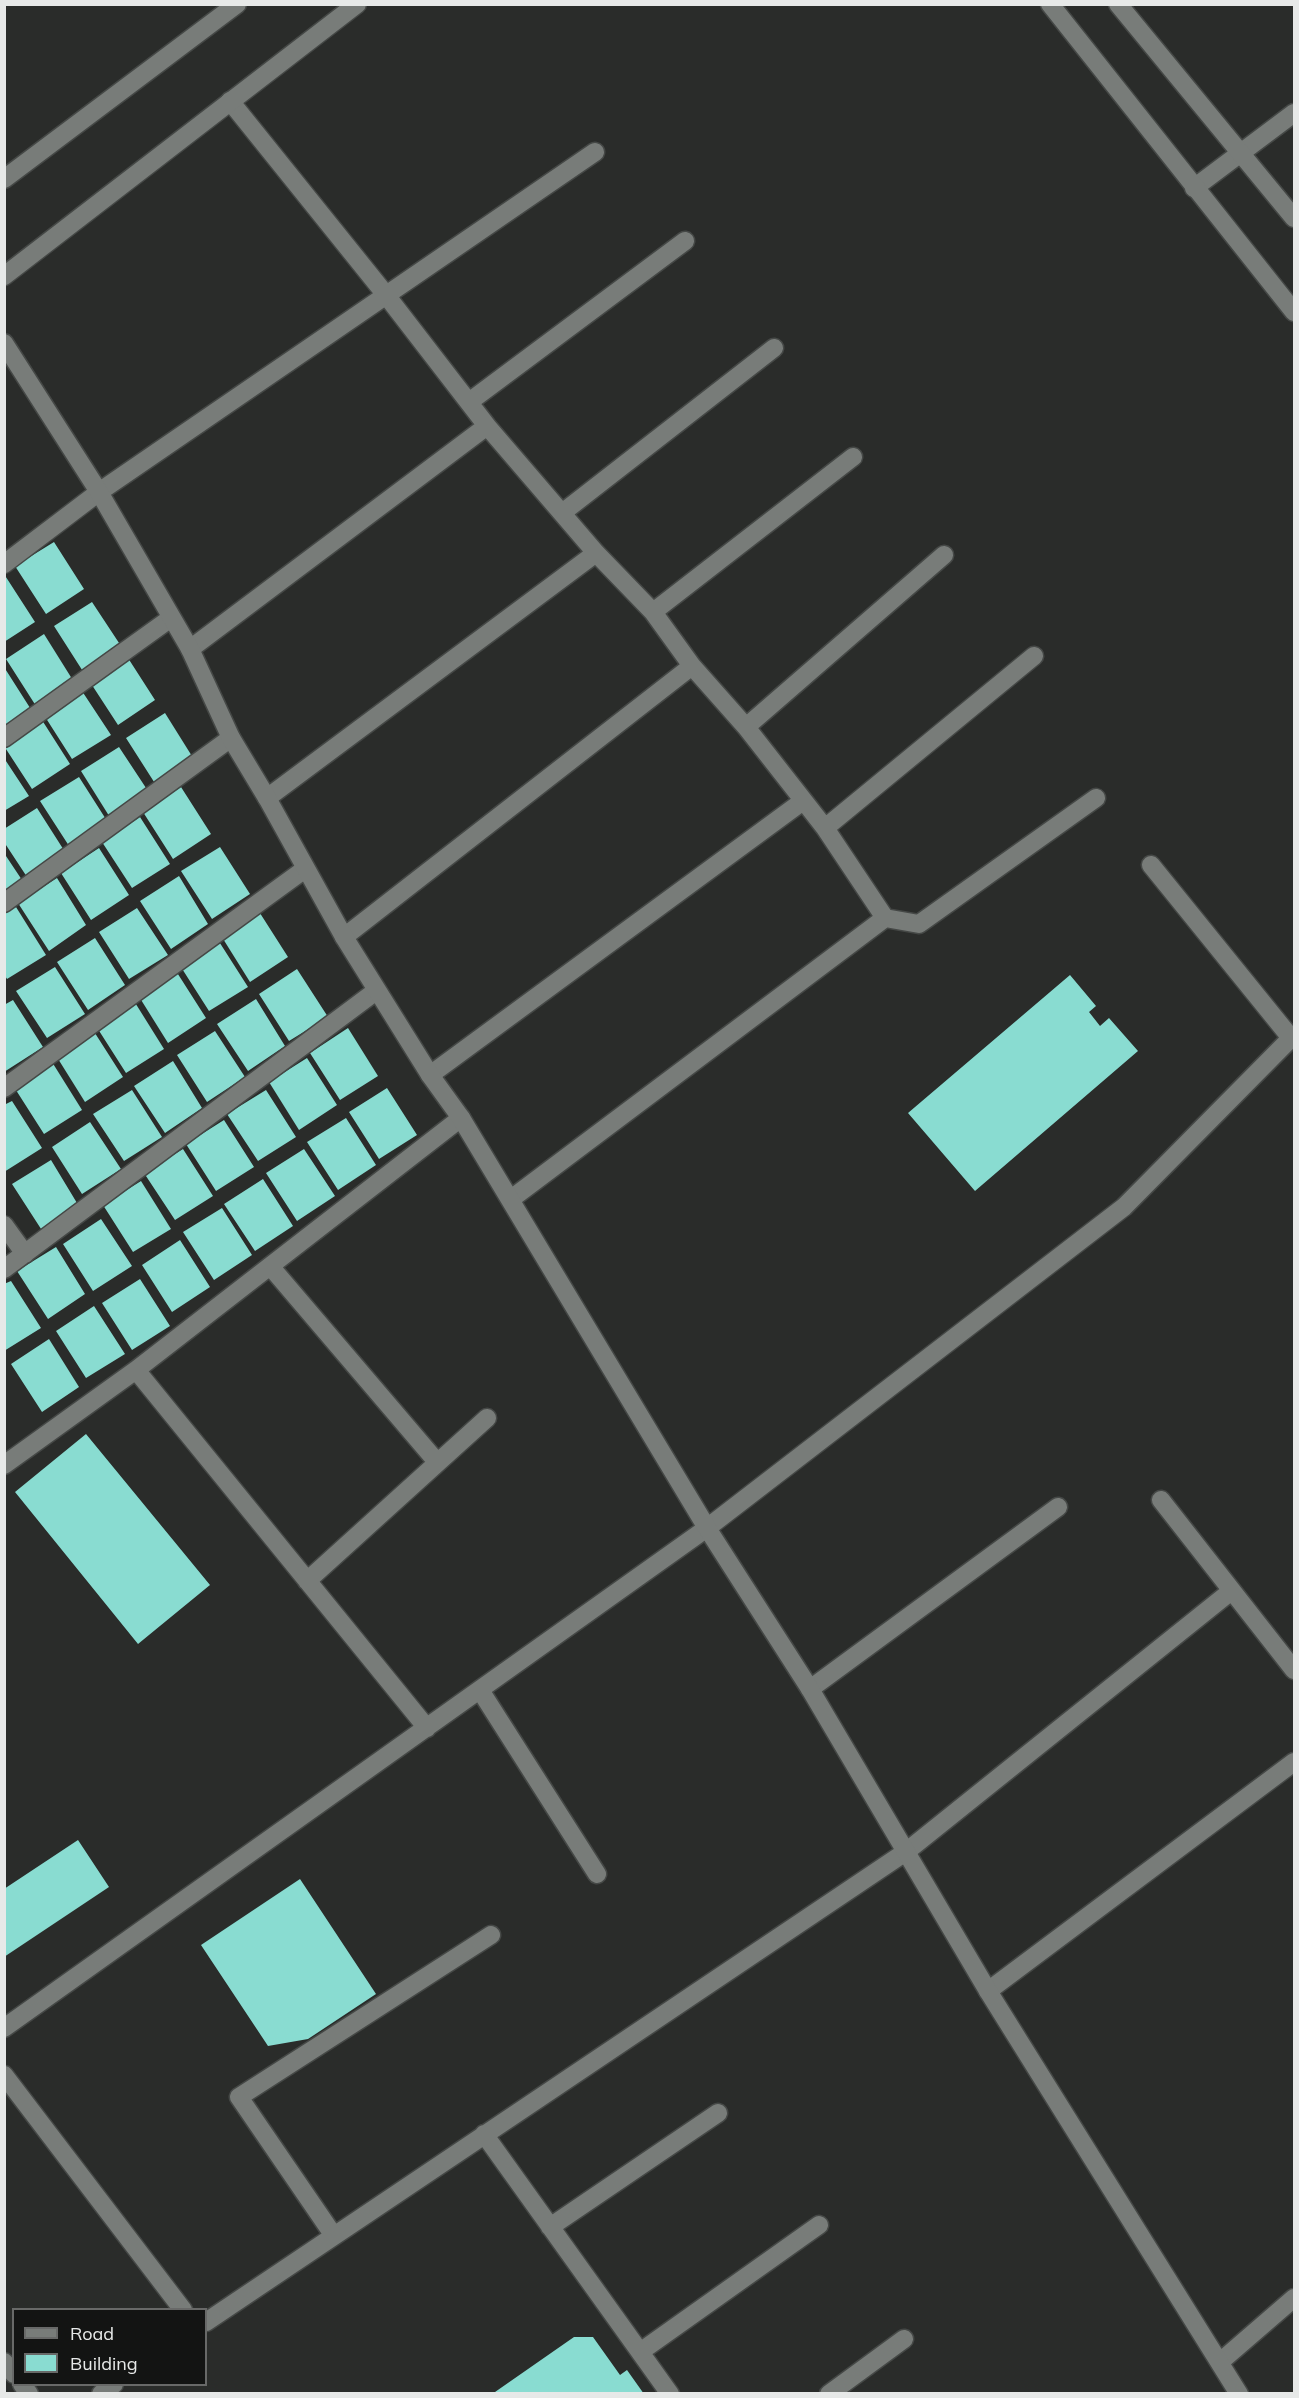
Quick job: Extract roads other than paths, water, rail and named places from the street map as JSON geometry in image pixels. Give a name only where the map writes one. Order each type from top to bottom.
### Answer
[{"type":"street","points":[[4,179],[237,4]]},
{"type":"street","points":[[4,276],[357,4]]},
{"type":"street","points":[[1050,4],[1294,312]]},
{"type":"street","points":[[1118,4],[1294,218]]},
{"type":"street","points":[[230,101],[386,295],[487,426],[596,553],[652,612],[692,666],[746,727],[825,828],[885,918],[919,924],[1096,798]]},
{"type":"street","points":[[1194,188],[1294,113]]},
{"type":"street","points":[[4,564],[99,492],[595,152]]},
{"type":"street","points":[[469,402],[685,241]]},
{"type":"street","points":[[4,343],[99,492],[190,649],[231,738],[376,991],[430,1075],[461,1118],[511,1199],[707,1528],[810,1689],[988,1990],[1239,2394]]},
{"type":"street","points":[[562,513],[774,348]]},
{"type":"street","points":[[190,649],[487,426]]},
{"type":"street","points":[[652,612],[853,457]]},
{"type":"street","points":[[267,798],[596,553]]},
{"type":"street","points":[[746,727],[944,555]]},
{"type":"street","points":[[4,738],[171,618]]},
{"type":"street","points":[[825,828],[1034,656]]},
{"type":"street","points":[[344,937],[692,666]]},
{"type":"street","points":[[4,903],[231,738]]},
{"type":"street","points":[[430,1075],[803,801]]},
{"type":"street","points":[[4,2028],[707,1528],[1124,1207],[1293,1037],[1151,865]]},
{"type":"street","points":[[4,1088],[305,869]]},
{"type":"street","points":[[511,1199],[885,918]]},
{"type":"street","points":[[4,1269],[376,991]]},
{"type":"street","points":[[4,1465],[136,1370],[461,1118]]},
{"type":"street","points":[[4,1225],[25,1254]]},
{"type":"street","points":[[270,1266],[437,1462]]},
{"type":"street","points":[[136,1370],[427,1728]]},
{"type":"street","points":[[307,1581],[487,1418]]},
{"type":"street","points":[[1161,1500],[1230,1592],[1294,1670]]},
{"type":"street","points":[[810,1689],[1058,1508]]},
{"type":"street","points":[[207,2321],[907,1851],[1230,1592]]},
{"type":"street","points":[[480,1690],[597,1874]]},
{"type":"street","points":[[988,1990],[1294,1762]]},
{"type":"street","points":[[334,2236],[239,2097],[491,1935]]},
{"type":"street","points":[[4,2074],[181,2308]]},
{"type":"street","points":[[550,2227],[718,2113]]},
{"type":"street","points":[[484,2134],[670,2394]]},
{"type":"street","points":[[640,2352],[819,2225]]},
{"type":"street","points":[[1220,2362],[1294,2298]]},
{"type":"street","points":[[829,2394],[904,2339]]}]
